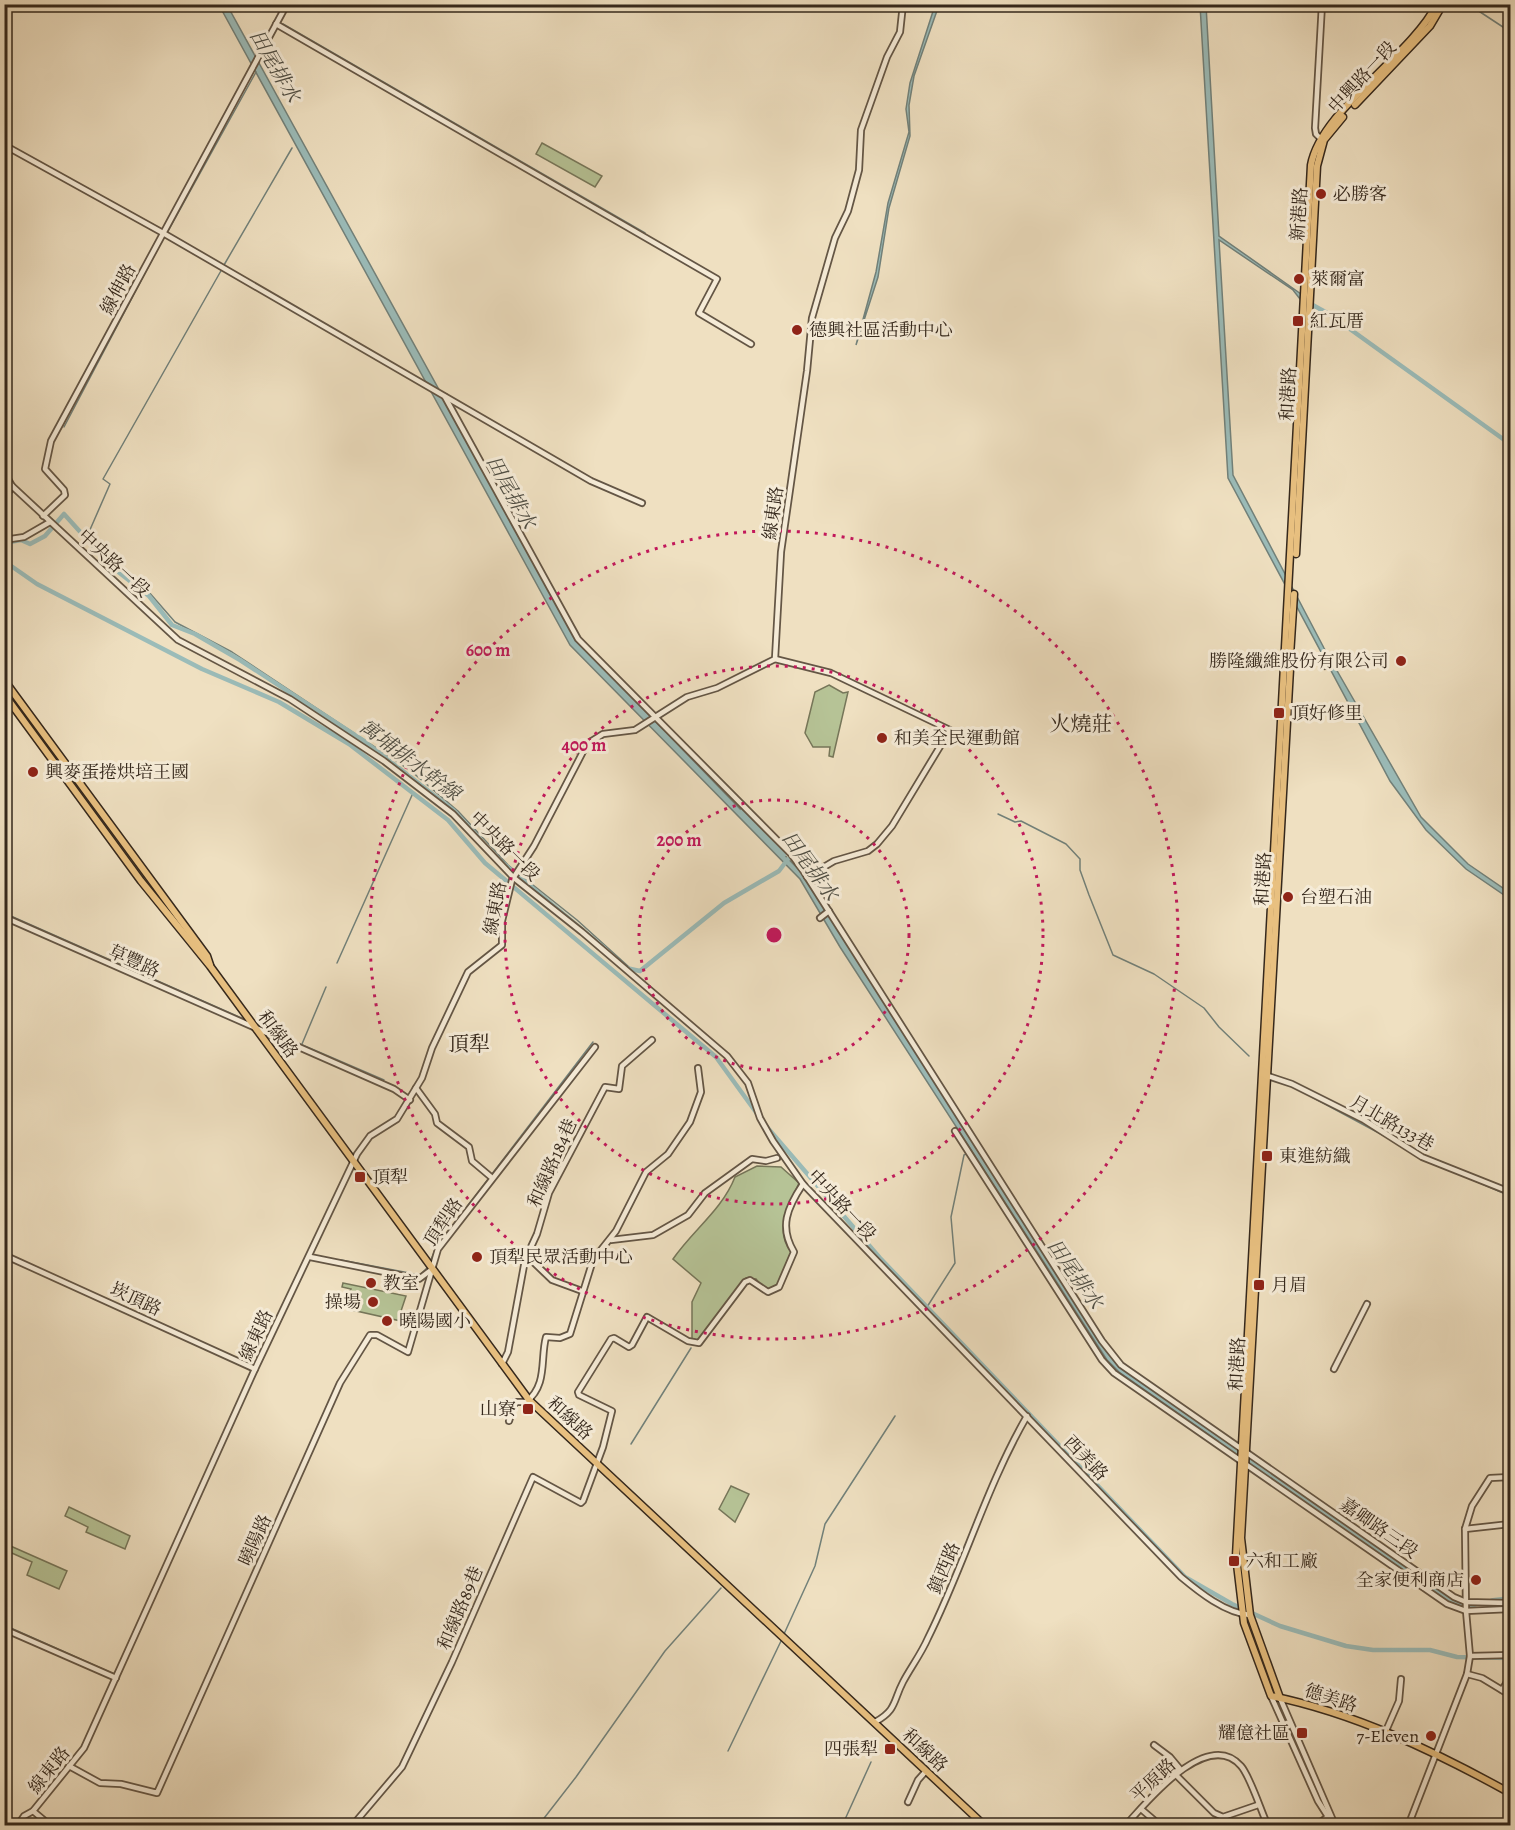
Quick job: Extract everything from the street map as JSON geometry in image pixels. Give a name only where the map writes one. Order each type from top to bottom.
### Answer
[{"type":"main road","name":"中興路一段","points":[[1321,139],[1420,30],[1437,4]]},
{"type":"main road","name":"中興路一段","points":[[1321,139],[1430,26],[1443,4]]},
{"type":"main road","name":"新港路","points":[[1305,307],[1321,139]]},
{"type":"main road","name":"和港路","points":[[1247,1611],[1241,1538],[1243,1455],[1292,591],[1305,307]]},
{"type":"main road","name":"和線路","points":[[4,680],[37,731]]},
{"type":"main road","name":"和線路","points":[[4,694],[37,731],[146,870],[207,956],[210,966],[529,1400],[985,1826]]},
{"type":"main road","points":[[1247,1611],[1280,1698]]},
{"type":"main road","points":[[1247,1611],[1256,1660],[1271,1696]]},
{"type":"main road","points":[[1256,1660],[1263,1657]]},
{"type":"main road","name":"德美路","points":[[1271,1696],[1385,1733],[1437,1754],[1510,1793]]},
{"type":"street","name":"線伸路","points":[[43,516],[65,495],[64,490],[45,469],[51,441],[287,4]]},
{"type":"street","name":"線東路","points":[[17,1826],[28,1813],[33,1811],[84,1748],[255,1369],[354,1162],[370,1136],[397,1119],[410,1100],[468,972],[502,945],[502,921],[514,877],[569,783],[587,744],[603,734],[635,730],[687,697],[717,688],[775,659],[782,552],[812,318],[835,238],[848,211],[859,170],[861,130],[887,57],[900,32],[903,4]]},
{"type":"street","name":"新港路","points":[[1321,139],[1316,134],[1315,119],[1322,4]]},
{"type":"street","points":[[276,24],[717,279],[699,313],[751,344]]},
{"type":"street","points":[[4,145],[164,233],[591,481],[642,503]]},
{"type":"street","points":[[445,397],[578,639],[791,854],[1096,1332],[1121,1365],[1243,1455]]},
{"type":"street","name":"中央路一段","points":[[4,472],[12,486],[169,633],[290,699],[384,761],[453,814],[514,877],[719,1049],[748,1083],[760,1118],[784,1161],[803,1184],[916,1302]]},
{"type":"street","points":[[4,500],[12,486]]},
{"type":"street","points":[[4,540],[24,537],[50,522]]},
{"type":"street","points":[[775,659],[831,673],[950,730],[892,825],[877,844],[868,851],[834,861],[807,877]]},
{"type":"street","points":[[1325,666],[1333,660]]},
{"type":"street","points":[[820,918],[828,911]]},
{"type":"street","name":"草豐路","points":[[4,917],[394,1089],[410,1100]]},
{"type":"street","name":"和線路184巷","points":[[502,1364],[508,1352],[527,1256],[537,1234],[549,1193],[592,1108],[606,1086],[619,1089],[622,1066],[652,1040]]},
{"type":"street","name":"頂犁路","points":[[310,1257],[419,1279],[432,1269],[438,1248],[491,1177],[595,1047]]},
{"type":"street","points":[[509,1421],[515,1402],[529,1400],[540,1380],[545,1361],[545,1339],[548,1336],[567,1338],[570,1334],[593,1260],[616,1231],[646,1172],[668,1155],[690,1122],[701,1092],[698,1068]]},
{"type":"street","name":"月北路133巷","points":[[1265,1075],[1364,1120],[1422,1157],[1510,1192]]},
{"type":"street","points":[[416,1088],[435,1114],[437,1123],[469,1147],[472,1161],[491,1177]]},
{"type":"street","points":[[955,1131],[1102,1360],[1114,1372],[1243,1455]]},
{"type":"street","points":[[608,1241],[616,1238],[640,1239],[653,1235],[688,1215],[705,1193],[752,1159],[766,1161],[777,1158]]},
{"type":"street","points":[[596,1464],[612,1411],[585,1399],[578,1392],[610,1339],[614,1338],[629,1347],[647,1317],[694,1344],[699,1343],[745,1282],[750,1280],[768,1292],[779,1287],[794,1252],[786,1238],[787,1215],[803,1184]]},
{"type":"street","name":"崁頂路","points":[[4,1255],[255,1369]]},
{"type":"street","points":[[527,1256],[552,1280],[582,1291]]},
{"type":"street","name":"曉陽路","points":[[69,1766],[99,1783],[121,1784],[157,1793],[340,1383],[370,1335],[377,1335],[408,1352],[432,1269]]},
{"type":"street","name":"西美路","points":[[916,1302],[1181,1577],[1209,1598],[1247,1611]]},
{"type":"street","points":[[1334,1369],[1367,1304]]},
{"type":"street","points":[[1114,1372],[1121,1365]]},
{"type":"street","name":"鎮西路","points":[[875,1722],[887,1715],[896,1703],[902,1684],[928,1640],[997,1475],[1027,1416]]},
{"type":"street","name":"嘉卿路三段","points":[[1243,1455],[1466,1607],[1510,1603]]},
{"type":"street","name":"嘉卿路三段","points":[[1243,1455],[1447,1604],[1510,1609]]},
{"type":"street","name":"和線路89巷","points":[[352,1826],[402,1767],[452,1662],[532,1477],[581,1503],[596,1464]]},
{"type":"street","points":[[1408,1826],[1467,1674],[1470,1656],[1466,1607],[1465,1529],[1472,1506],[1490,1478],[1510,1478]]},
{"type":"street","points":[[1465,1529],[1510,1524]]},
{"type":"street","points":[[4,1629],[116,1678]]},
{"type":"street","points":[[1470,1656],[1510,1655]]},
{"type":"street","points":[[1467,1674],[1482,1678],[1510,1695]]},
{"type":"street","points":[[1502,1690],[1510,1677]]},
{"type":"street","points":[[1385,1733],[1399,1701],[1401,1679]]},
{"type":"street","points":[[1271,1696],[1334,1826]]},
{"type":"street","points":[[1280,1698],[1329,1816]]},
{"type":"street","points":[[1154,1745],[1170,1757],[1180,1769]]},
{"type":"street","name":"平原路","points":[[1125,1826],[1180,1769],[1200,1759],[1215,1756],[1230,1757],[1242,1766],[1268,1826]]},
{"type":"street","points":[[908,1802],[918,1780],[926,1772]]},
{"type":"street","points":[[1175,1774],[1214,1813],[1223,1817],[1258,1804]]},
{"type":"street","points":[[1141,1809],[1161,1826]]},
{"type":"street","points":[[33,1811],[51,1826]]},
{"type":"street","points":[[1315,1826],[1329,1816]]},
{"type":"green space","points":[[542,143],[602,176],[595,187],[536,154]]},
{"type":"green space","points":[[829,685],[843,693],[848,692],[833,757],[829,756],[830,747],[813,747],[805,733],[815,692]]},
{"type":"green space","points":[[757,1166],[781,1167],[799,1183],[787,1209],[783,1227],[786,1245],[792,1253],[779,1283],[771,1290],[761,1285],[756,1279],[746,1278],[698,1340],[692,1340],[692,1302],[701,1283],[673,1259],[723,1200],[735,1177]]},
{"type":"green space","points":[[343,1283],[406,1296],[399,1317],[402,1318],[401,1321],[352,1310],[346,1300],[351,1289],[342,1287]]},
{"type":"green space","points":[[731,1486],[749,1494],[735,1522],[719,1509]]},
{"type":"green space","points":[[69,1507],[130,1536],[125,1549],[86,1532],[88,1527],[65,1516]]},
{"type":"green space","points":[[6,1544],[67,1571],[59,1589],[27,1575],[32,1562],[5,1550]]},
{"type":"water","points":[[219,5],[227,5],[577,640],[801,872],[1102,1345],[1117,1363],[1232,1444],[1231,1450],[1119,1372],[1107,1360],[840,947],[800,879],[570,645]]},
{"type":"water","points":[[935,5],[939,5],[914,76],[909,105],[910,136],[889,208],[878,277],[856,345],[876,272],[888,203],[909,132],[906,109],[910,83]]},
{"type":"water","points":[[1200,5],[1206,5],[1219,236],[1301,294],[1300,299],[1293,290],[1219,240],[1233,475],[1324,648],[1421,817],[1468,864],[1510,893],[1510,899],[1466,869],[1426,830],[1390,781],[1228,478]]},
{"type":"waterway","points":[[1468,4],[1506,29]]},
{"type":"waterway","points":[[283,24],[645,233]]},
{"type":"waterway","points":[[167,233],[256,72]]},
{"type":"waterway","points":[[224,265],[292,148]]},
{"type":"waterway","points":[[64,427],[164,237]]},
{"type":"waterway","points":[[89,532],[110,484],[103,479],[222,269]]},
{"type":"waterway","points":[[1309,303],[1329,314],[1510,444]]},
{"type":"waterway","name":"寓埔排水幹線","points":[[4,543],[21,540],[30,544],[45,536],[64,514],[112,567],[149,596],[172,625],[195,634],[240,660],[364,741],[453,810],[480,839]]},
{"type":"waterway","name":"寓埔排水幹線","points":[[85,532],[127,576],[148,591],[175,622],[232,652],[411,771],[458,811],[508,865],[577,920],[629,967]]},
{"type":"waterway","points":[[4,561],[37,584],[202,669],[279,702],[349,744],[448,820],[485,863],[716,1057],[758,1115]]},
{"type":"waterway","points":[[337,963],[413,793]]},
{"type":"waterway","name":"田尾排水","points":[[744,812],[783,853]]},
{"type":"waterway","points":[[998,814],[1015,822],[1021,821],[1066,844],[1080,859],[1080,870],[1113,955],[1154,974],[1204,1008],[1219,1027],[1249,1056]]},
{"type":"waterway","name":"寓埔排水幹線","points":[[498,859],[604,948]]},
{"type":"waterway","name":"寓埔排水幹線","points":[[626,968],[640,971],[724,903],[779,871],[788,859]]},
{"type":"waterway","points":[[4,913],[246,1020]]},
{"type":"waterway","points":[[302,1044],[326,987]]},
{"type":"waterway","points":[[256,1025],[384,1080]]},
{"type":"waterway","points":[[492,1174],[593,1042]]},
{"type":"waterway","points":[[1312,1097],[1390,1139]]},
{"type":"waterway","points":[[766,1126],[880,1258],[1185,1577],[1232,1604],[1280,1626],[1346,1646],[1373,1650],[1430,1650],[1457,1657],[1510,1658]]},
{"type":"waterway","points":[[927,1307],[955,1263],[951,1217],[966,1154]]},
{"type":"waterway","points":[[1459,1174],[1510,1196]]},
{"type":"waterway","points":[[437,1246],[489,1178]]},
{"type":"waterway","points":[[430,1262],[435,1250]]},
{"type":"waterway","points":[[341,1260],[420,1275],[428,1267]]},
{"type":"waterway","points":[[631,1444],[691,1348]]},
{"type":"waterway","points":[[784,1634],[815,1566],[825,1524],[895,1416]]},
{"type":"waterway","name":"田尾排水","points":[[1223,1441],[1439,1592],[1459,1604],[1474,1603]]},
{"type":"waterway","points":[[538,1826],[576,1777],[665,1651],[721,1588]]},
{"type":"waterway","name":"田尾排水","points":[[1493,1602],[1510,1600]]},
{"type":"waterway","points":[[4,1625],[114,1674]]},
{"type":"waterway","points":[[728,1751],[782,1639]]},
{"type":"waterway","points":[[842,1826],[871,1762]]},
{"type":"place","name":"必勝客","points":[[1321,194]]},
{"type":"place","name":"萊爾富","points":[[1299,279]]},
{"type":"place","name":"紅瓦厝","points":[[1298,321]]},
{"type":"place","name":"德興社區活動中心","points":[[797,330]]},
{"type":"place","name":"勝隆纖維股份有限公司","points":[[1401,661]]},
{"type":"place","name":"頂好修里","points":[[1279,713]]},
{"type":"place","name":"和美全民運動館","points":[[882,738]]},
{"type":"place","name":"興麥蛋捲烘培王國","points":[[33,772]]},
{"type":"place","name":"台塑石油","points":[[1288,897]]},
{"type":"place","name":"東進紡織","points":[[1267,1156]]},
{"type":"place","name":"頂犁","points":[[360,1177]]},
{"type":"place","name":"頂犁民眾活動中心","points":[[477,1257]]},
{"type":"place","name":"教室","points":[[371,1283]]},
{"type":"place","name":"月眉","points":[[1259,1285]]},
{"type":"place","name":"操場","points":[[373,1302]]},
{"type":"place","name":"曉陽國小","points":[[387,1321]]},
{"type":"place","name":"山寮","points":[[528,1409]]},
{"type":"place","name":"六和工廠","points":[[1234,1561]]},
{"type":"place","name":"全家便利商店","points":[[1476,1580]]},
{"type":"place","name":"耀億社區","points":[[1302,1733]]},
{"type":"place","name":"7-Eleven","points":[[1431,1736]]},
{"type":"place","name":"四張犁","points":[[890,1749]]},
{"type":"district","name":"火燒莊","points":[[1081,724]]},
{"type":"district","name":"頂犁","points":[[469,1044]]}]
